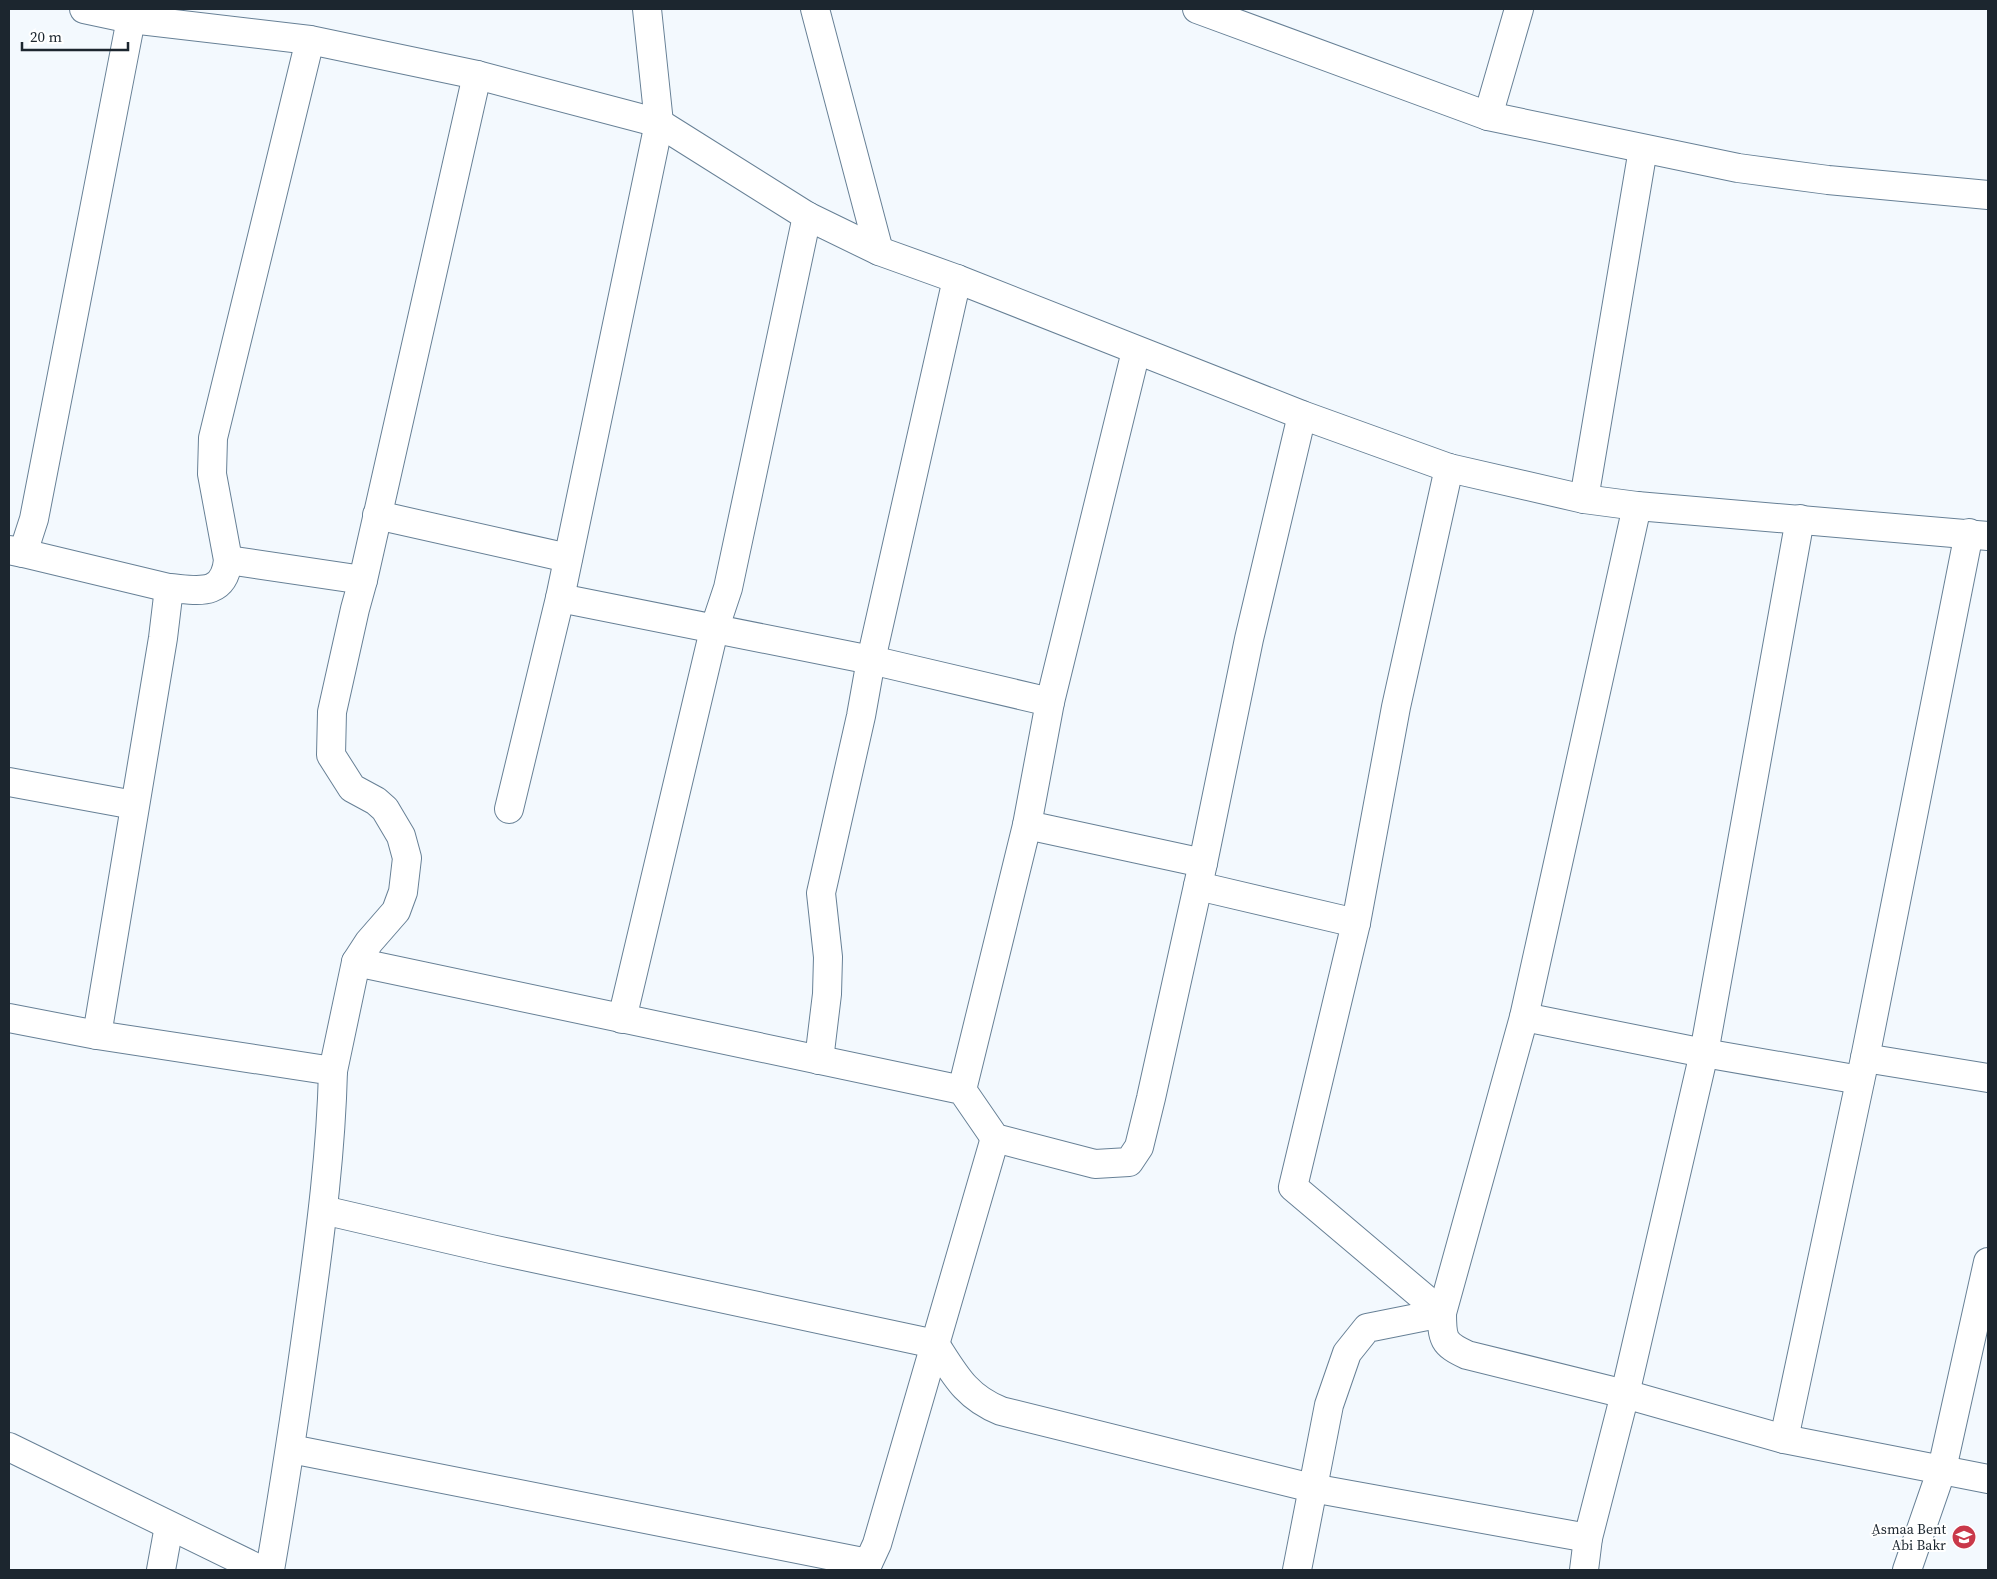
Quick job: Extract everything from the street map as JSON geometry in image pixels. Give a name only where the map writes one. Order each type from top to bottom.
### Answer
[{"type":"street","points":[[84,9],[130,18],[310,40],[477,75],[659,124],[807,216],[879,251],[957,279],[1302,415],[1449,468],[1584,499],[1637,506],[1979,534],[1784,1439]]},
{"type":"street","points":[[509,809],[560,598],[659,124],[647,9]]},
{"type":"street","points":[[816,9],[879,251]]},
{"type":"street","points":[[1198,9],[1488,116],[1738,168],[1828,180],[1988,194]]},
{"type":"street","points":[[1488,116],[1519,9]]},
{"type":"street","points":[[130,18],[34,519],[16,552],[169,588],[207,591],[220,582],[227,572],[228,560],[212,474],[212,438],[310,40]]},
{"type":"street","points":[[270,1570],[291,1448],[324,1210],[332,1128],[333,1071],[356,962],[369,942],[396,911],[403,892],[406,858],[401,836],[385,809],[376,801],[352,788],[331,755],[332,712],[477,75]]},
{"type":"street","points":[[1584,499],[1643,149]]},
{"type":"street","points":[[622,1019],[714,630],[728,588],[807,216]]},
{"type":"street","points":[[820,1060],[827,994],[828,957],[821,893],[861,716],[870,660],[957,279]]},
{"type":"street","points":[[962,1090],[1027,825],[1050,702],[1136,351]]},
{"type":"street","points":[[356,962],[962,1090],[995,1138],[1095,1164],[1129,1162],[1139,1147],[1201,874],[1249,639],[1302,415]]},
{"type":"street","points":[[1442,1313],[1293,1187],[1356,923],[1396,707],[1449,468]]},
{"type":"street","points":[[1637,506],[1524,1017],[1442,1313],[1442,1334],[1451,1348],[1467,1355],[1624,1394],[1784,1439],[1988,1479]]},
{"type":"street","points":[[377,515],[568,558]]},
{"type":"street","points":[[1584,1570],[1588,1538],[1624,1394],[1704,1053],[1800,519]]},
{"type":"street","points":[[228,560],[363,580]]},
{"type":"street","points":[[97,1036],[134,805],[164,638],[169,588]]},
{"type":"street","points":[[560,598],[870,660],[1050,702]]},
{"type":"street","points":[[9,782],[134,805]]},
{"type":"street","points":[[1027,825],[1201,874],[1356,923]]},
{"type":"street","points":[[1524,1017],[1704,1053],[1863,1069],[1988,1078]]},
{"type":"street","points":[[9,1018],[97,1036],[333,1071]]},
{"type":"street","points":[[291,1448],[867,1566],[877,1544],[995,1138]]},
{"type":"street","points":[[324,1210],[501,1251],[936,1344],[969,1392],[984,1404],[1001,1410],[1312,1488],[1588,1538]]},
{"type":"street","points":[[1907,1570],[1942,1469],[1988,1262]]},
{"type":"street","points":[[1297,1570],[1329,1405],[1347,1353],[1367,1328],[1442,1313]]},
{"type":"street","points":[[9,1447],[261,1570]]},
{"type":"street","points":[[161,1570],[169,1526]]},
{"type":"place","name":"ِAsmaa Bent Abi Bakr","points":[[1964,1537]]}]
